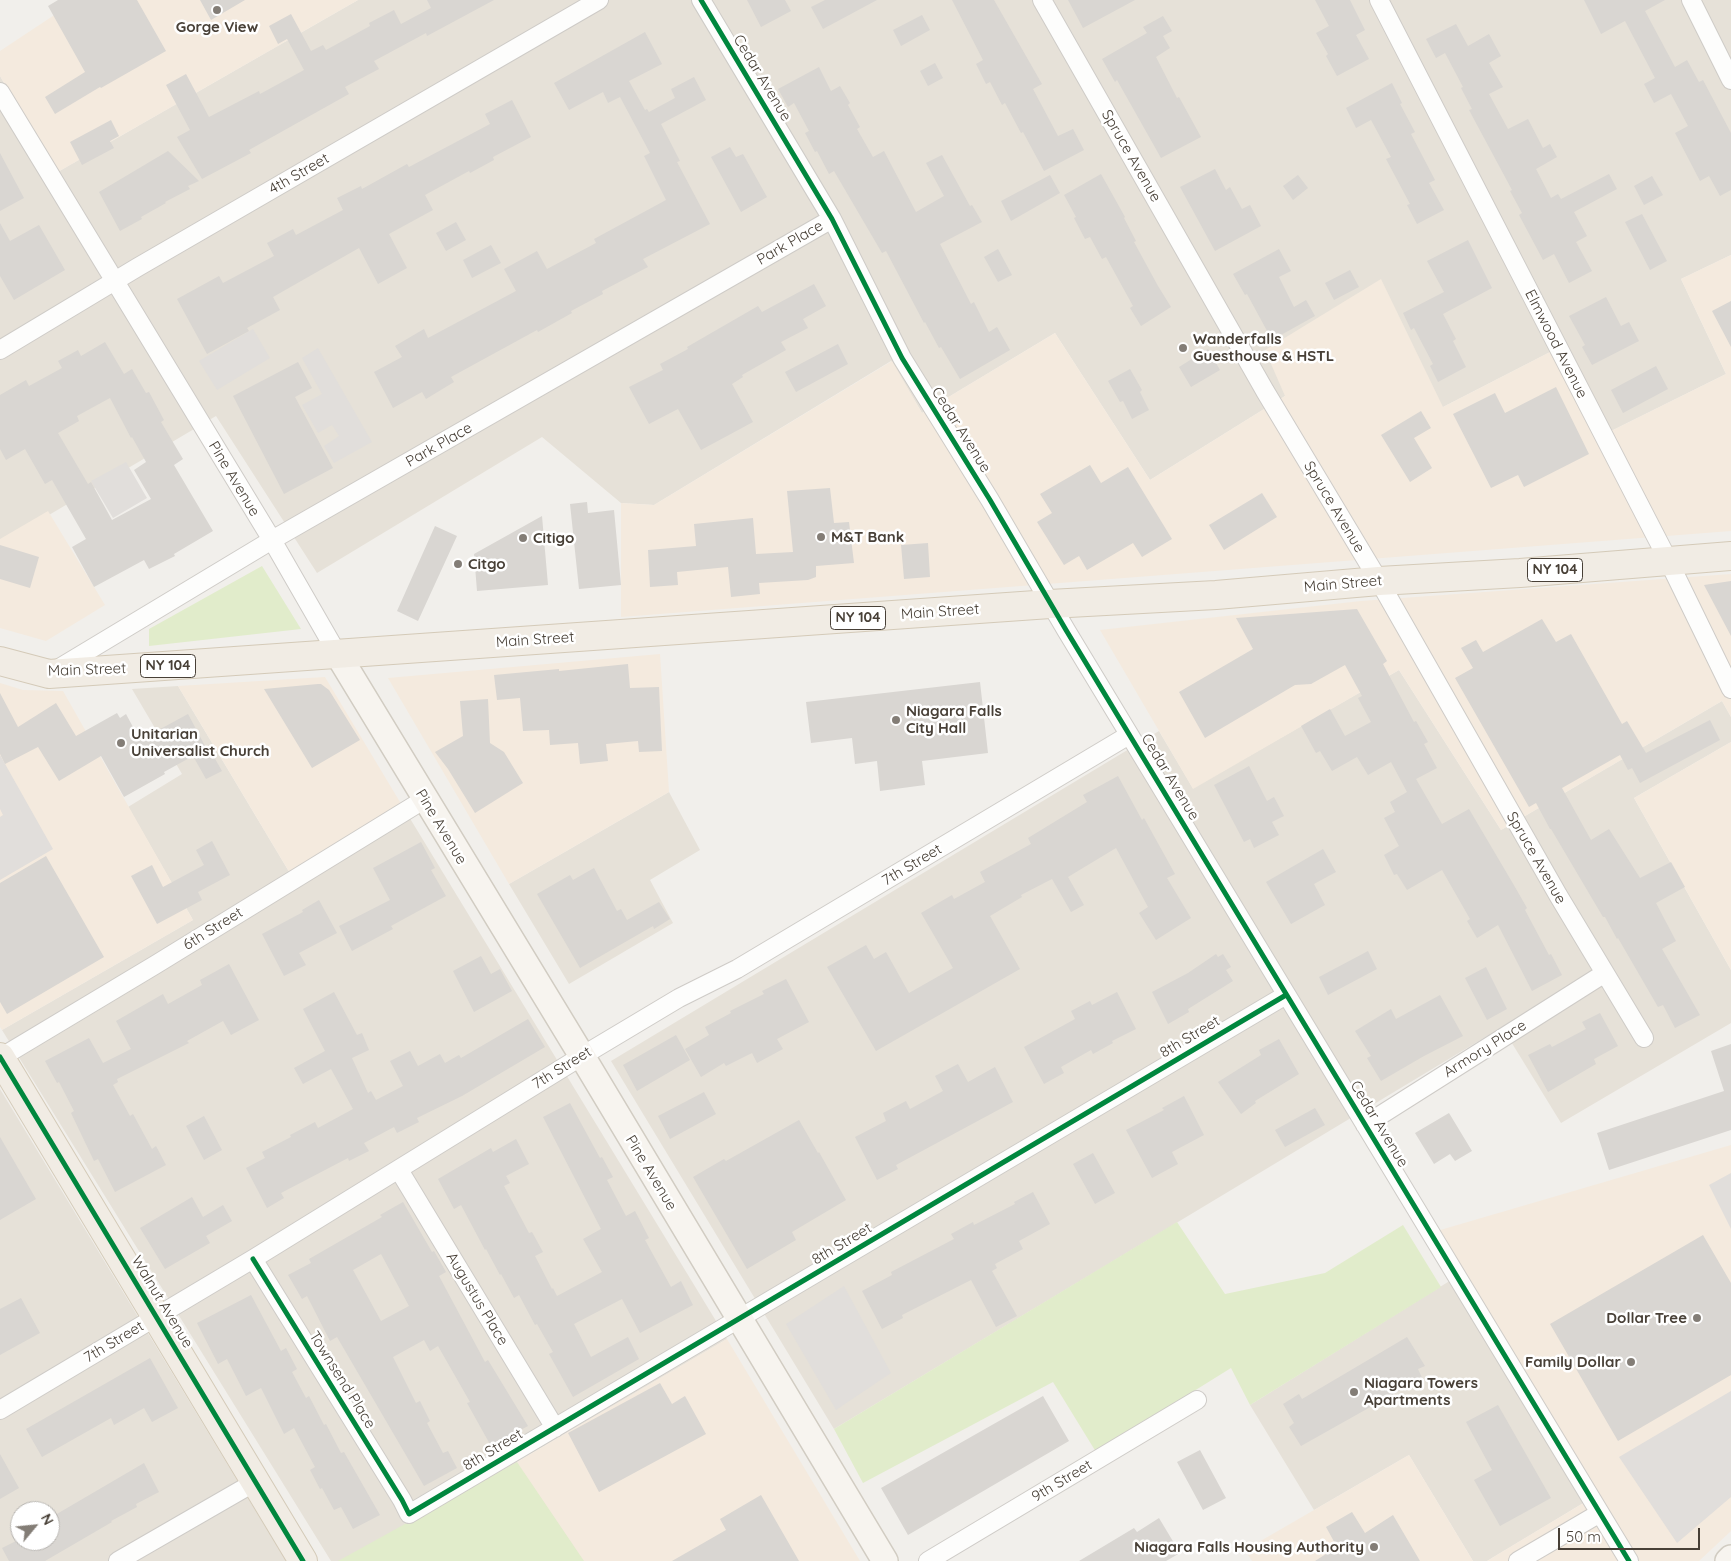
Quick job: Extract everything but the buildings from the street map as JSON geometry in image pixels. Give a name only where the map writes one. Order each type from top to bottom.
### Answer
[{"type":"main road","name":"Main Street","points":[[0,661],[49,674],[337,653],[789,624],[1379,581],[1520,573],[1731,556]]},
{"type":"main road","name":"Pine Avenue","points":[[337,653],[582,1056],[885,1561]]},
{"type":"main road","name":"Walnut Avenue","points":[[0,1057],[303,1561]]},
{"type":"main road","points":[[1728,1561],[1731,1558]]},
{"type":"street","name":"4th Street","points":[[0,350],[115,281],[599,0]]},
{"type":"street","name":"Cedar Avenue","points":[[701,0],[832,219],[894,346],[986,492],[1050,604],[1629,1561]]},
{"type":"street","name":"Spruce Avenue","points":[[1042,0],[1265,391],[1379,581],[1558,896],[1644,1038]]},
{"type":"street","name":"Elmwood Avenue","points":[[1379,0],[1668,560],[1731,689]]},
{"type":"street","points":[[1691,0],[1731,80]]},
{"type":"street","name":"Pine Avenue","points":[[0,92],[272,540],[337,653]]},
{"type":"street","name":"Park Place","points":[[49,674],[272,540],[832,219]]},
{"type":"street","name":"7th Street","points":[[0,1410],[253,1259],[679,998],[737,970],[1130,735]]},
{"type":"street","name":"6th Street","points":[[0,1057],[155,965],[425,799]]},
{"type":"street","name":"Armory Place","points":[[1365,1125],[1604,973]]},
{"type":"street","name":"8th Street","points":[[409,1514],[1286,995]]},
{"type":"street","name":"Augustus Place","points":[[399,1170],[555,1428]]},
{"type":"street","name":"Townsend Place","points":[[253,1259],[409,1514]]},
{"type":"street","name":"9th Street","points":[[928,1561],[1197,1400]]},
{"type":"street","points":[[118,1561],[255,1482]]},
{"type":"street","points":[[1518,1561],[1600,1513]]},
{"type":"shaded area","points":[[77,0],[358,0],[56,173],[0,76],[0,51]]},
{"type":"shaded area","points":[[358,0],[1731,0],[1731,255],[1681,279],[1726,374],[1603,435],[1556,349],[1443,407],[1285,396],[1150,480],[1055,333],[922,413],[891,361],[654,505],[621,503],[542,437],[317,573],[216,416],[0,544],[0,76],[56,173]]},
{"type":"shaded area","points":[[1731,255],[1731,531],[621,617],[621,503],[654,505],[892,361],[922,413],[1055,333],[1150,480],[1285,396],[1265,350],[1381,279],[1443,407],[1556,349],[1603,435],[1726,374],[1681,279]]},
{"type":"shaded area","points":[[253,329],[270,358],[217,390],[199,361]]},
{"type":"shaded area","points":[[318,348],[372,442],[334,463],[324,446],[339,436],[332,425],[318,433],[302,405],[322,394],[302,358]]},
{"type":"shaded area","points":[[126,462],[147,498],[113,518],[91,481]]},
{"type":"shaded area","points":[[48,511],[105,605],[46,641],[0,628],[0,539]]},
{"type":"shaded area","points":[[1731,574],[1731,717],[1722,701],[1501,830],[1399,670],[1193,789],[1100,630],[1361,601]]},
{"type":"shaded area","points":[[660,654],[669,792],[509,884],[388,678]]},
{"type":"shaded area","points":[[1399,670],[1501,830],[1722,701],[1731,717],[1731,742],[1634,798],[1731,970],[1731,1023],[1561,1123],[1502,1027],[834,1429],[611,1061],[1159,731],[1193,788]]},
{"type":"shaded area","points":[[325,677],[403,807],[291,875],[178,686]]},
{"type":"shaded area","points":[[0,683],[23,690],[63,691],[193,920],[2,1030],[0,1027]]},
{"type":"shaded area","points":[[178,686],[291,875],[403,807],[727,1339],[517,1462],[574,1561],[331,1561],[2,1030],[193,920],[128,807],[182,774],[132,689]]},
{"type":"shaded area","points":[[1731,742],[1731,970],[1634,798]]},
{"type":"shaded area","points":[[0,755],[53,849],[0,880],[0,817],[3,815],[0,809]]},
{"type":"shaded area","points":[[669,792],[700,850],[650,880],[673,923],[569,984],[509,884]]},
{"type":"shaded area","points":[[0,1089],[286,1561],[0,1561]]},
{"type":"shaded area","points":[[1731,1145],[1731,1531],[1699,1561],[1487,1561],[1590,1499],[1430,1233]]},
{"type":"shaded area","points":[[1731,1173],[1731,1229],[1709,1185]]},
{"type":"shaded area","points":[[1456,1277],[1590,1499],[1487,1561],[1473,1561],[1409,1455],[1314,1510],[1250,1405]]},
{"type":"shaded area","points":[[844,1286],[891,1373],[836,1410],[786,1324]]},
{"type":"shaded area","points":[[727,1339],[860,1561],[574,1561],[517,1462]]},
{"type":"shaded area","points":[[1731,1391],[1731,1497],[1677,1543],[1619,1457]]},
{"type":"shaded area","points":[[1409,1455],[1473,1561],[1252,1561],[1245,1550]]},
{"type":"green space","points":[[262,566],[301,629],[149,646],[149,629]]},
{"type":"green space","points":[[1177,1222],[1225,1294],[1325,1273],[1403,1225],[1441,1287],[1250,1405],[1231,1368],[1096,1452],[1053,1382],[863,1483],[834,1429]]},
{"type":"green space","points":[[517,1462],[584,1561],[338,1561]]},
{"type":"cycle path","points":[[701,0],[832,219],[902,358],[990,500],[1066,630],[1629,1561]]},
{"type":"cycle path","points":[[253,1259],[409,1514],[1286,995]]},
{"type":"cycle path","points":[[0,1057],[303,1561]]},
{"type":"place","name":"Gorge View","points":[[217,10]]},
{"type":"place","name":"Wanderfalls Guesthouse & HSTL","points":[[1183,348]]},
{"type":"place","name":"M&T Bank","points":[[821,537]]},
{"type":"place","name":"Citigo","points":[[523,538]]},
{"type":"place","name":"Citgo","points":[[458,564]]},
{"type":"place","name":"Niagara Falls City Hall","points":[[896,720]]},
{"type":"place","name":"Unitarian Universalist Church","points":[[121,743]]},
{"type":"place","name":"Dollar Tree","points":[[1697,1318]]},
{"type":"place","name":"Family Dollar","points":[[1631,1362]]},
{"type":"place","name":"Niagara Towers Apartments","points":[[1354,1392]]},
{"type":"place","name":"Niagara Falls Housing Authority","points":[[1374,1547]]}]
